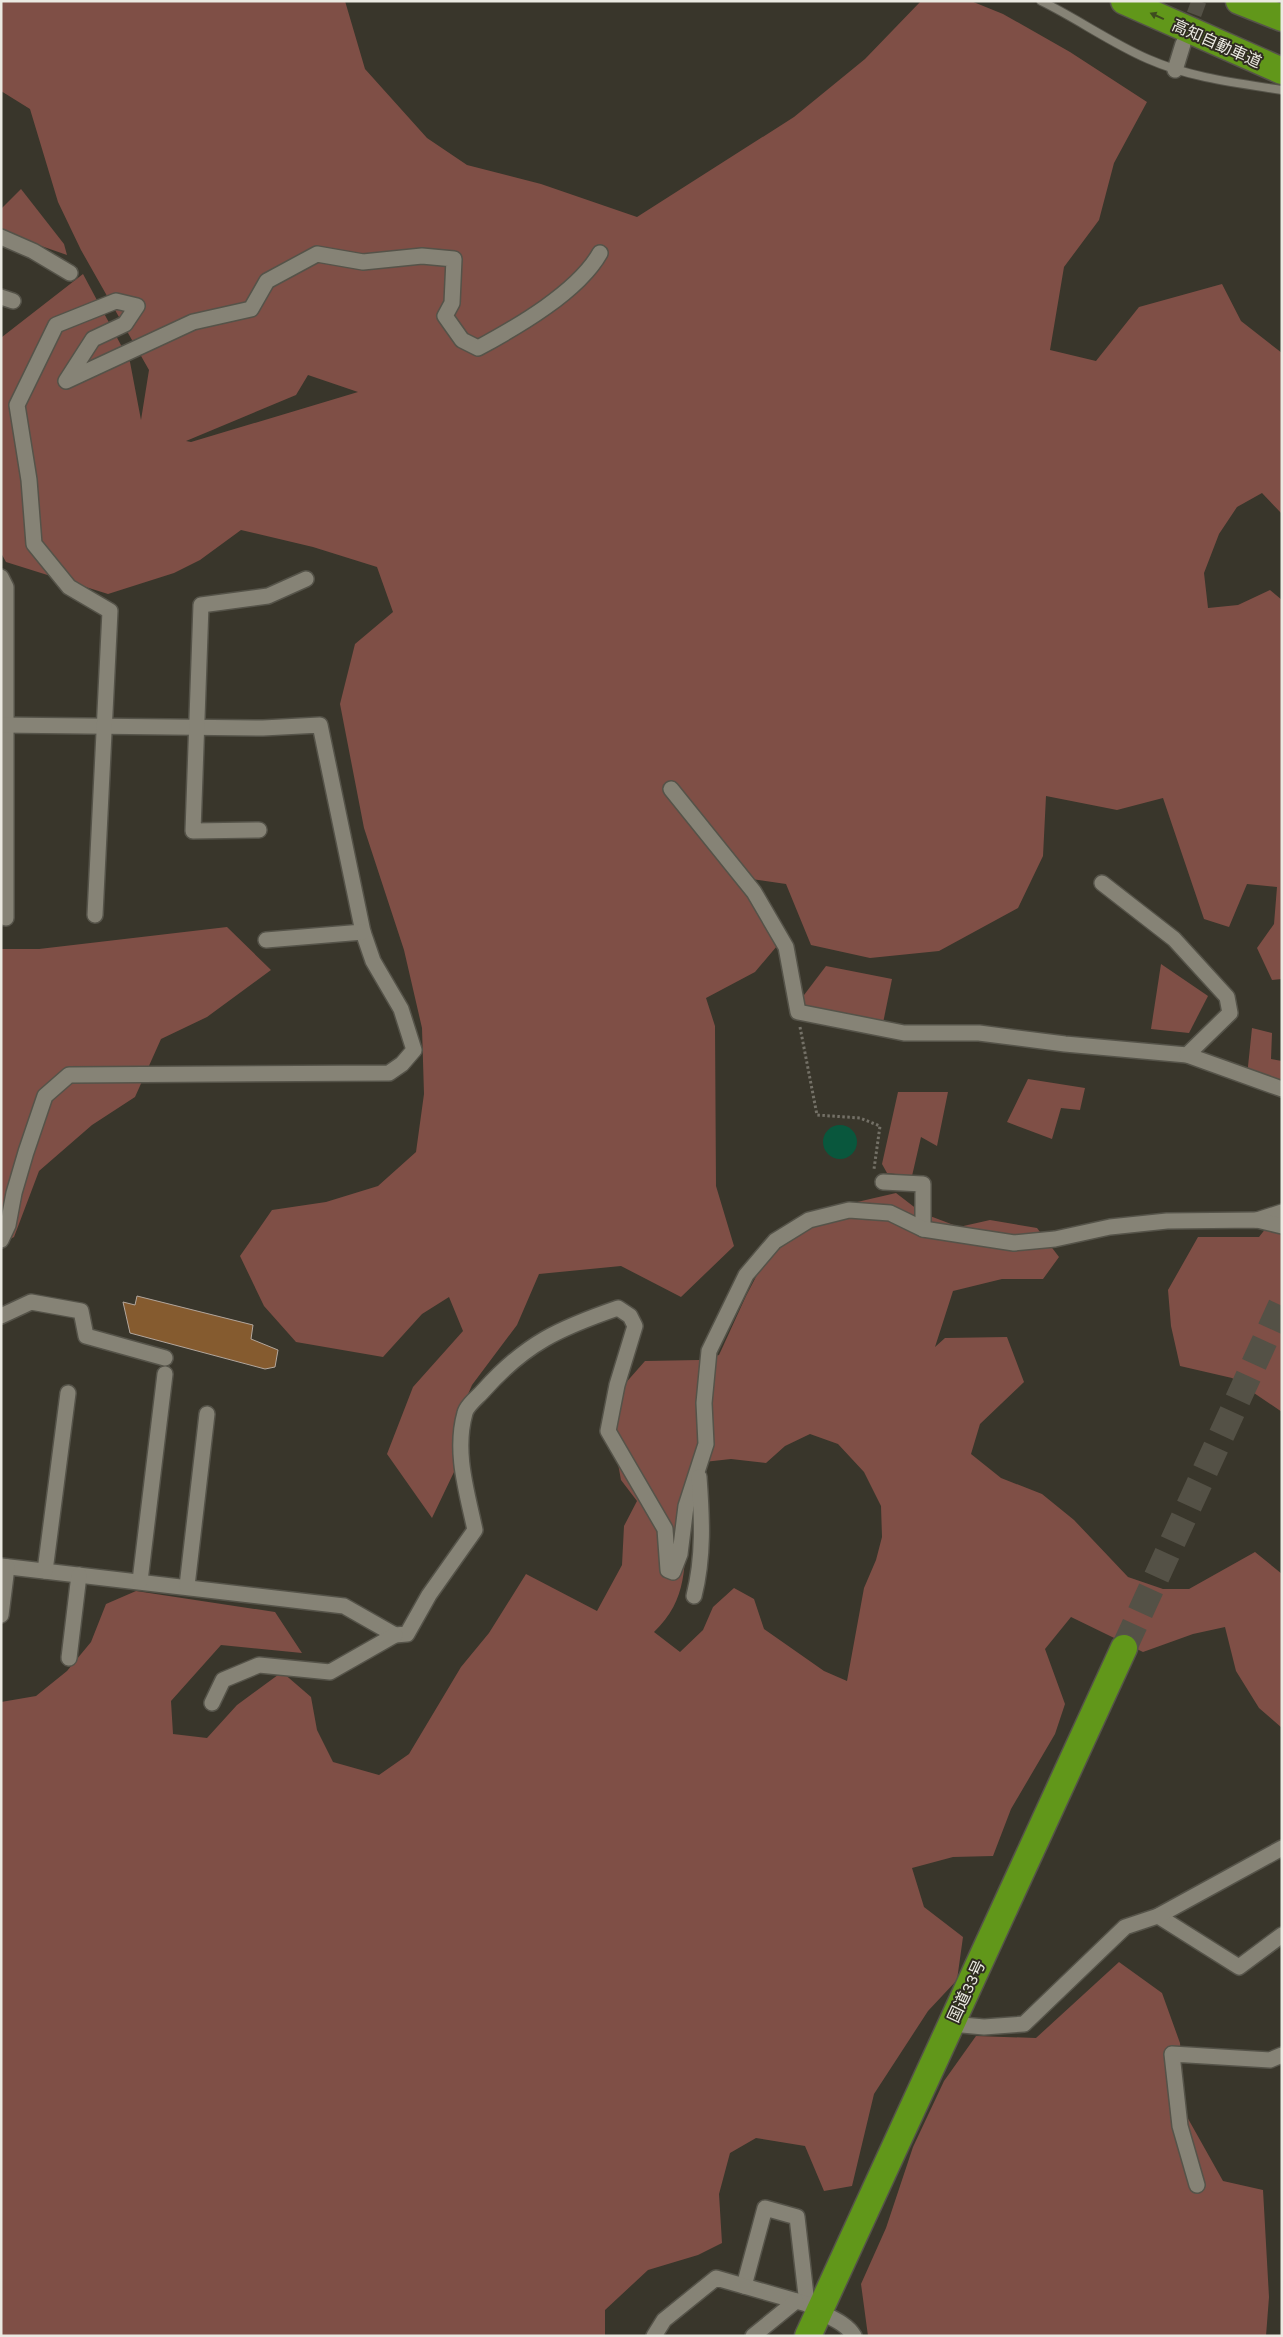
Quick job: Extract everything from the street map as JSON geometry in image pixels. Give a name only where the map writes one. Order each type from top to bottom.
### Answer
[{"type":"highway","name":"高知自動車道","points":[[1124,1],[1282,71]]},
{"type":"highway","points":[[1239,1],[1282,18]]},
{"type":"highway","name":"国道33号","points":[[807,2313],[951,2024],[1124,1648]]},
{"type":"street","points":[[1175,70],[1183,44]]},
{"type":"street","points":[[1,237],[70,272]]},
{"type":"street","points":[[95,916],[110,611],[69,587],[34,544],[29,480],[17,405],[56,326],[116,301],[137,306],[125,324],[93,339],[66,381],[193,322],[251,309],[267,281],[317,254],[363,262],[422,256],[454,259],[452,303],[445,316],[462,340],[478,348],[527,321],[591,269],[600,253]]},
{"type":"street","points":[[1,577],[6,587],[3,725],[6,918]]},
{"type":"street","points":[[259,830],[193,832],[201,605],[268,596],[306,579]]},
{"type":"street","points":[[1,1240],[8,1225],[14,1193],[45,1096],[69,1076],[389,1073],[402,1064],[414,1050],[402,1009],[372,961],[363,932],[320,725],[263,728],[3,725]]},
{"type":"street","points":[[670,788],[754,892],[786,947],[798,1012],[904,1033],[979,1033],[1065,1044],[1187,1054],[1282,1089]]},
{"type":"street","points":[[1102,882],[1174,939],[1227,997],[1230,1014],[1187,1054]]},
{"type":"street","points":[[266,940],[363,932]]},
{"type":"street","points":[[882,1182],[923,1184],[923,1228]]},
{"type":"street","points":[[212,1703],[223,1680],[259,1666],[330,1672],[395,1635],[407,1634],[430,1595],[475,1530],[461,1468],[461,1436],[465,1411],[505,1366],[523,1351],[577,1322],[618,1308],[630,1316],[635,1326],[617,1385],[608,1431],[665,1529],[668,1570],[673,1572],[680,1554],[686,1506],[706,1444],[704,1403],[709,1351],[746,1275],[775,1241],[809,1220],[849,1210],[890,1213],[923,1228],[1014,1243],[1055,1239],[1110,1227],[1167,1221],[1258,1220],[1282,1226]]},
{"type":"street","points":[[1258,1220],[1282,1212]]},
{"type":"street","points":[[1,1316],[31,1302],[81,1311],[86,1336],[165,1358]]},
{"type":"street","points":[[140,1581],[165,1374]]},
{"type":"street","points":[[45,1571],[68,1393]]},
{"type":"street","points":[[187,1586],[207,1414]]},
{"type":"street","points":[[694,1596],[701,1568],[702,1524],[698,1468]]},
{"type":"street","points":[[1,1615],[4,1566],[187,1586],[344,1606],[395,1635]]},
{"type":"street","points":[[68,1658],[79,1575]]},
{"type":"street","points":[[951,2024],[984,2027],[1024,2024],[1125,1927],[1158,1916],[1282,1848]]},
{"type":"street","points":[[1158,1916],[1239,1967],[1282,1935]]},
{"type":"street","points":[[1197,2185],[1180,2126],[1172,2054],[1270,2060],[1282,2056]]},
{"type":"street","points":[[744,2286],[765,2208],[797,2217],[807,2313]]},
{"type":"street","points":[[654,2336],[664,2320],[716,2278],[744,2286],[807,2313],[849,2327],[854,2336]]},
{"type":"street","points":[[753,2336],[807,2313]]},
{"type":"lane","points":[[1041,1],[1122,47],[1175,70],[1197,76],[1282,90]]},
{"type":"path","points":[[798,1012],[817,1115],[860,1118],[880,1126],[873,1168],[882,1182]]},
{"type":"shaded area","points":[[1,1],[345,1],[365,69],[427,138],[467,165],[541,184],[637,217],[794,117],[865,59],[921,1],[971,1],[1003,14],[1070,52],[1147,102],[1114,163],[1099,220],[1064,267],[1050,350],[1096,361],[1139,307],[1222,284],[1241,321],[1282,353],[1282,514],[1262,493],[1237,507],[1219,534],[1204,573],[1208,608],[1238,605],[1270,590],[1282,600],[1282,979],[1272,980],[1257,948],[1274,924],[1277,887],[1247,884],[1229,927],[1204,919],[1163,798],[1117,810],[1046,796],[1043,856],[1018,908],[939,951],[870,958],[811,945],[786,884],[751,879],[744,890],[777,946],[755,972],[706,998],[715,1026],[716,1186],[734,1246],[681,1297],[621,1266],[539,1274],[517,1325],[472,1385],[453,1429],[454,1472],[432,1518],[387,1454],[413,1387],[463,1331],[449,1297],[422,1314],[383,1357],[296,1342],[264,1306],[240,1256],[272,1210],[326,1202],[378,1186],[416,1152],[424,1094],[422,1028],[404,950],[364,828],[340,704],[355,644],[393,612],[377,567],[313,547],[241,530],[200,560],[174,573],[108,594],[6,562],[1,553],[2,337],[83,274],[130,362],[141,420],[149,370],[81,250],[58,202],[30,109],[1,91]],"holes":[[[308,375],[358,392],[191,442],[186,441],[296,395]]]},
{"type":"shaded area","points":[[21,189],[64,244],[67,255],[1,232],[1,209]]},
{"type":"shaded area","points":[[227,927],[271,970],[207,1017],[161,1039],[135,1097],[92,1125],[39,1171],[14,1237],[1,1244],[1,949],[39,949]]},
{"type":"shaded area","points":[[1161,964],[1208,996],[1189,1033],[1151,1029]]},
{"type":"shaded area","points":[[826,966],[892,979],[883,1023],[801,1007],[801,999]]},
{"type":"shaded area","points":[[1252,1028],[1272,1033],[1271,1059],[1282,1061],[1282,1087],[1247,1076]]},
{"type":"shaded area","points":[[1028,1079],[1085,1088],[1080,1110],[1061,1108],[1052,1139],[1007,1122]]},
{"type":"shaded area","points":[[898,1092],[948,1092],[937,1146],[921,1137],[912,1176],[887,1173],[882,1164]]},
{"type":"shaded area","points":[[840,1125],[847,1126],[852,1130],[856,1135],[856,1149],[852,1154],[847,1158],[840,1159],[833,1158],[828,1154],[824,1149],[823,1142],[824,1135],[828,1130],[833,1126]]},
{"type":"shaded area","points":[[896,1193],[922,1213],[959,1227],[990,1220],[1037,1228],[1059,1257],[1043,1279],[1002,1279],[953,1291],[935,1347],[945,1338],[1007,1337],[1024,1382],[980,1424],[971,1454],[1001,1478],[1042,1494],[1074,1520],[1128,1577],[1163,1589],[1189,1589],[1255,1552],[1282,1574],[1282,1728],[1259,1708],[1236,1671],[1225,1627],[1193,1634],[1143,1652],[1071,1617],[1045,1649],[1065,1704],[1055,1734],[1011,1809],[993,1856],[953,1857],[912,1868],[924,1907],[963,1937],[957,1980],[928,2011],[874,2094],[852,2186],[824,2191],[805,2146],[756,2138],[730,2153],[719,2194],[722,2243],[698,2255],[648,2270],[605,2310],[605,2336],[1,2336],[1,1702],[36,1696],[67,1671],[91,1642],[106,1604],[136,1591],[275,1612],[302,1653],[221,1645],[171,1701],[173,1734],[207,1738],[237,1705],[282,1672],[311,1697],[317,1730],[333,1762],[379,1775],[409,1754],[461,1667],[489,1633],[526,1574],[597,1611],[622,1565],[624,1526],[637,1501],[621,1480],[612,1431],[623,1386],[645,1361],[699,1360],[719,1355],[746,1296],[771,1248],[814,1212]],"holes":[[[810,1434],[838,1444],[864,1472],[881,1506],[882,1537],[876,1560],[864,1588],[847,1681],[824,1671],[764,1629],[754,1599],[734,1588],[713,1607],[703,1630],[680,1652],[654,1632],[675,1604],[680,1589],[684,1574],[689,1509],[704,1462],[731,1459],[766,1463],[785,1446]]]},
{"type":"shaded area","points":[[1282,1208],[1282,1412],[1232,1378],[1180,1366],[1171,1326],[1168,1290],[1198,1237],[1259,1237]]},
{"type":"shaded area","points":[[1119,1962],[1162,1993],[1180,2043],[1186,2115],[1223,2181],[1263,2190],[1269,2297],[1266,2336],[868,2336],[861,2284],[886,2228],[913,2147],[944,2081],[976,2036],[1036,2038]]},
{"type":"building","points":[[137,1296],[253,1325],[251,1339],[278,1350],[275,1367],[265,1369],[130,1333],[123,1302],[135,1305]]},
{"type":"tunnel","points":[[1186,36],[1199,1]]},
{"type":"tunnel","points":[[1124,1648],[1282,1303]]}]
